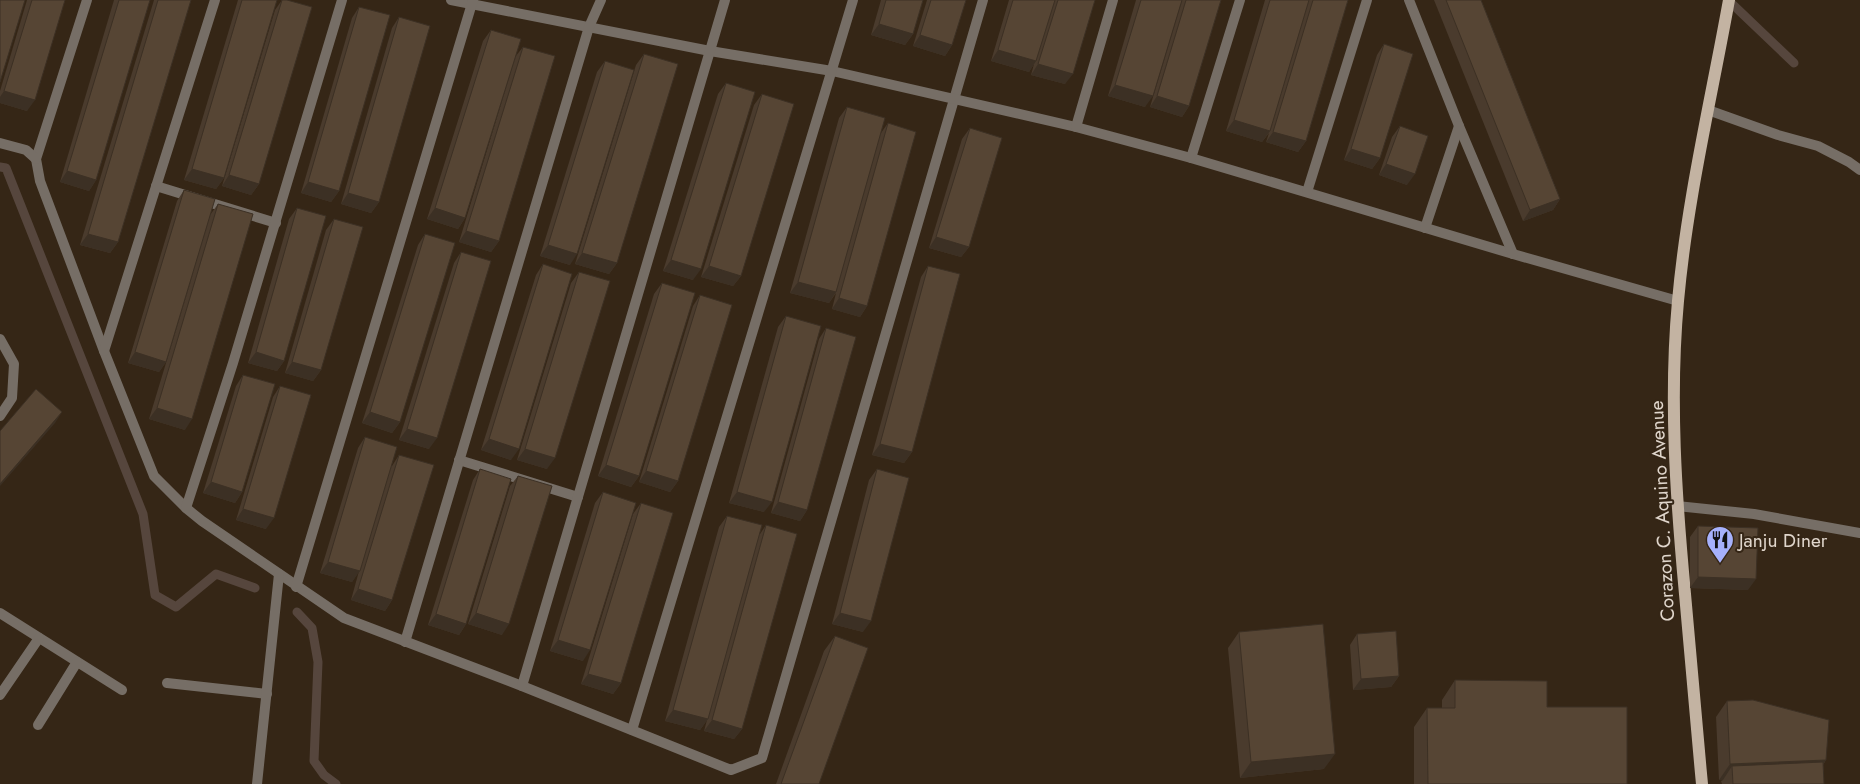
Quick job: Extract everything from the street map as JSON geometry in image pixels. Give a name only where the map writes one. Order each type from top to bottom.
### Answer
[{"type":"main road","name":"Corazon C. Aquino Avenue","points":[[1702,784],[1677,506],[1674,388],[1678,301],[1700,149],[1730,0]]},
{"type":"street","points":[[87,0],[36,159],[40,181],[104,351],[154,476],[186,508],[296,587],[344,618],[522,686],[731,770],[762,758],[983,0]]},
{"type":"street","points":[[104,351],[215,0]]},
{"type":"street","points":[[186,508],[276,223],[342,0]]},
{"type":"street","points":[[450,0],[472,2],[710,51],[832,71],[1076,127],[1191,158],[1678,301]]},
{"type":"street","points":[[405,642],[589,27],[601,0]]},
{"type":"street","points":[[522,686],[725,0]]},
{"type":"street","points":[[632,730],[853,0]]},
{"type":"street","points":[[1076,127],[1113,0]]},
{"type":"street","points":[[1191,158],[1240,0]]},
{"type":"street","points":[[1307,192],[1367,0]]},
{"type":"street","points":[[1409,0],[1513,254]]},
{"type":"street","points":[[296,587],[472,2]]},
{"type":"street","points":[[1708,110],[1778,135],[1818,146],[1860,170]]},
{"type":"street","points":[[1425,228],[1459,126]]},
{"type":"street","points":[[0,143],[26,150],[36,159]]},
{"type":"street","points":[[156,186],[276,223]]},
{"type":"street","points":[[0,340],[14,364],[12,398],[0,416]]},
{"type":"street","points":[[459,460],[578,497]]},
{"type":"street","points":[[1677,506],[1754,514],[1860,533]]},
{"type":"street","points":[[258,784],[279,574]]},
{"type":"street","points":[[0,613],[122,690]]},
{"type":"street","points":[[0,695],[39,638]]},
{"type":"street","points":[[38,725],[78,662]]},
{"type":"street","points":[[167,684],[267,694]]},
{"type":"building","points":[[0,0],[25,0],[0,82]]},
{"type":"building","points":[[32,0],[65,0],[35,100],[4,91]]},
{"type":"building","points":[[119,0],[150,0],[96,180],[67,171]]},
{"type":"building","points":[[158,0],[191,0],[118,242],[88,234]]},
{"type":"building","points":[[242,0],[277,0],[224,178],[192,169]]},
{"type":"building","points":[[282,0],[312,7],[259,184],[229,175]]},
{"type":"building","points":[[886,0],[923,0],[913,34],[879,24]]},
{"type":"building","points":[[931,0],[966,0],[952,45],[920,35]]},
{"type":"building","points":[[1013,0],[1055,0],[1036,61],[998,50]]},
{"type":"building","points":[[1058,0],[1095,0],[1073,74],[1038,64]]},
{"type":"building","points":[[1141,0],[1182,0],[1153,96],[1115,85]]},
{"type":"building","points":[[1186,0],[1221,0],[1189,106],[1157,96]]},
{"type":"building","points":[[1270,0],[1309,0],[1270,131],[1234,120]]},
{"type":"building","points":[[1313,0],[1348,0],[1306,141],[1273,132]]},
{"type":"building","points":[[1446,0],[1481,0],[1560,199],[1530,210]]},
{"type":"building","points":[[359,7],[390,15],[339,191],[308,182]]},
{"type":"building","points":[[399,17],[430,26],[379,202],[348,193]]},
{"type":"building","points":[[491,30],[521,39],[465,218],[435,208]]},
{"type":"building","points":[[1384,44],[1413,54],[1380,158],[1351,149]]},
{"type":"building","points":[[523,47],[555,56],[499,241],[466,231]]},
{"type":"building","points":[[644,54],[678,64],[617,263],[582,253]]},
{"type":"building","points":[[605,61],[634,70],[577,254],[548,245]]},
{"type":"building","points":[[726,83],[755,92],[701,269],[671,260]]},
{"type":"building","points":[[762,94],[794,104],[741,276],[709,266]]},
{"type":"building","points":[[847,107],[885,118],[836,292],[798,282]]},
{"type":"building","points":[[888,123],[916,132],[867,306],[839,298]]},
{"type":"building","points":[[1400,126],[1428,136],[1415,174],[1386,164]]},
{"type":"building","points":[[970,128],[1002,138],[969,247],[936,237]]},
{"type":"building","points":[[184,190],[215,199],[166,362],[135,352]]},
{"type":"building","points":[[218,204],[253,214],[192,419],[157,408]]},
{"type":"building","points":[[297,208],[326,216],[284,361],[256,352]]},
{"type":"building","points":[[334,219],[363,227],[321,370],[292,362]]},
{"type":"building","points":[[425,234],[455,243],[400,422],[370,412]]},
{"type":"building","points":[[461,252],[491,261],[437,438],[407,429]]},
{"type":"building","points":[[543,264],[572,274],[519,449],[489,439]]},
{"type":"building","points":[[928,266],[960,274],[912,452],[880,444]]},
{"type":"building","points":[[579,272],[610,281],[555,458],[525,449]]},
{"type":"building","points":[[662,283],[695,293],[639,476],[606,465]]},
{"type":"building","points":[[700,295],[732,305],[678,481],[646,471]]},
{"type":"building","points":[[786,316],[821,326],[772,502],[737,492]]},
{"type":"building","points":[[826,328],[856,337],[807,510],[778,502]]},
{"type":"building","points":[[243,375],[275,384],[242,492],[211,482]]},
{"type":"building","points":[[280,386],[311,395],[274,518],[243,509]]},
{"type":"building","points":[[36,389],[62,412],[0,484],[0,431]]},
{"type":"building","points":[[365,437],[397,447],[360,571],[328,562]]},
{"type":"building","points":[[399,455],[434,465],[392,600],[358,589]]},
{"type":"building","points":[[480,469],[511,479],[466,624],[436,614]]},
{"type":"building","points":[[877,469],[909,478],[871,621],[840,613]]},
{"type":"building","points":[[518,476],[552,486],[509,624],[476,613]]},
{"type":"building","points":[[603,492],[636,503],[590,650],[558,640]]},
{"type":"building","points":[[641,503],[673,513],[621,683],[588,674]]},
{"type":"building","points":[[727,516],[762,525],[708,719],[673,710]]},
{"type":"building","points":[[766,525],[797,534],[742,729],[712,720]]},
{"type":"building","name":"Janju Diner","points":[[1698,526],[1758,528],[1756,579],[1698,577]]},
{"type":"building","points":[[1323,624],[1335,754],[1251,762],[1239,632]]},
{"type":"building","points":[[1396,631],[1399,676],[1361,679],[1357,634]]},
{"type":"building","points":[[835,636],[868,648],[819,784],[781,784]]},
{"type":"building","points":[[1455,680],[1547,681],[1547,707],[1627,707],[1627,784],[1428,784],[1427,708],[1455,708]]},
{"type":"building","points":[[1753,700],[1829,720],[1826,760],[1730,764],[1727,701]]},
{"type":"building","points":[[1823,762],[1824,784],[1733,784],[1732,766]]},
{"type":"waterway","points":[[1728,0],[1794,63]]},
{"type":"waterway","points":[[0,167],[6,168],[143,514],[155,595],[176,607],[216,574],[255,588]]},
{"type":"waterway","points":[[297,612],[312,628],[318,662],[314,761],[324,775],[336,784]]},
{"type":"place","name":"Janju Diner","points":[[1720,564]]}]
